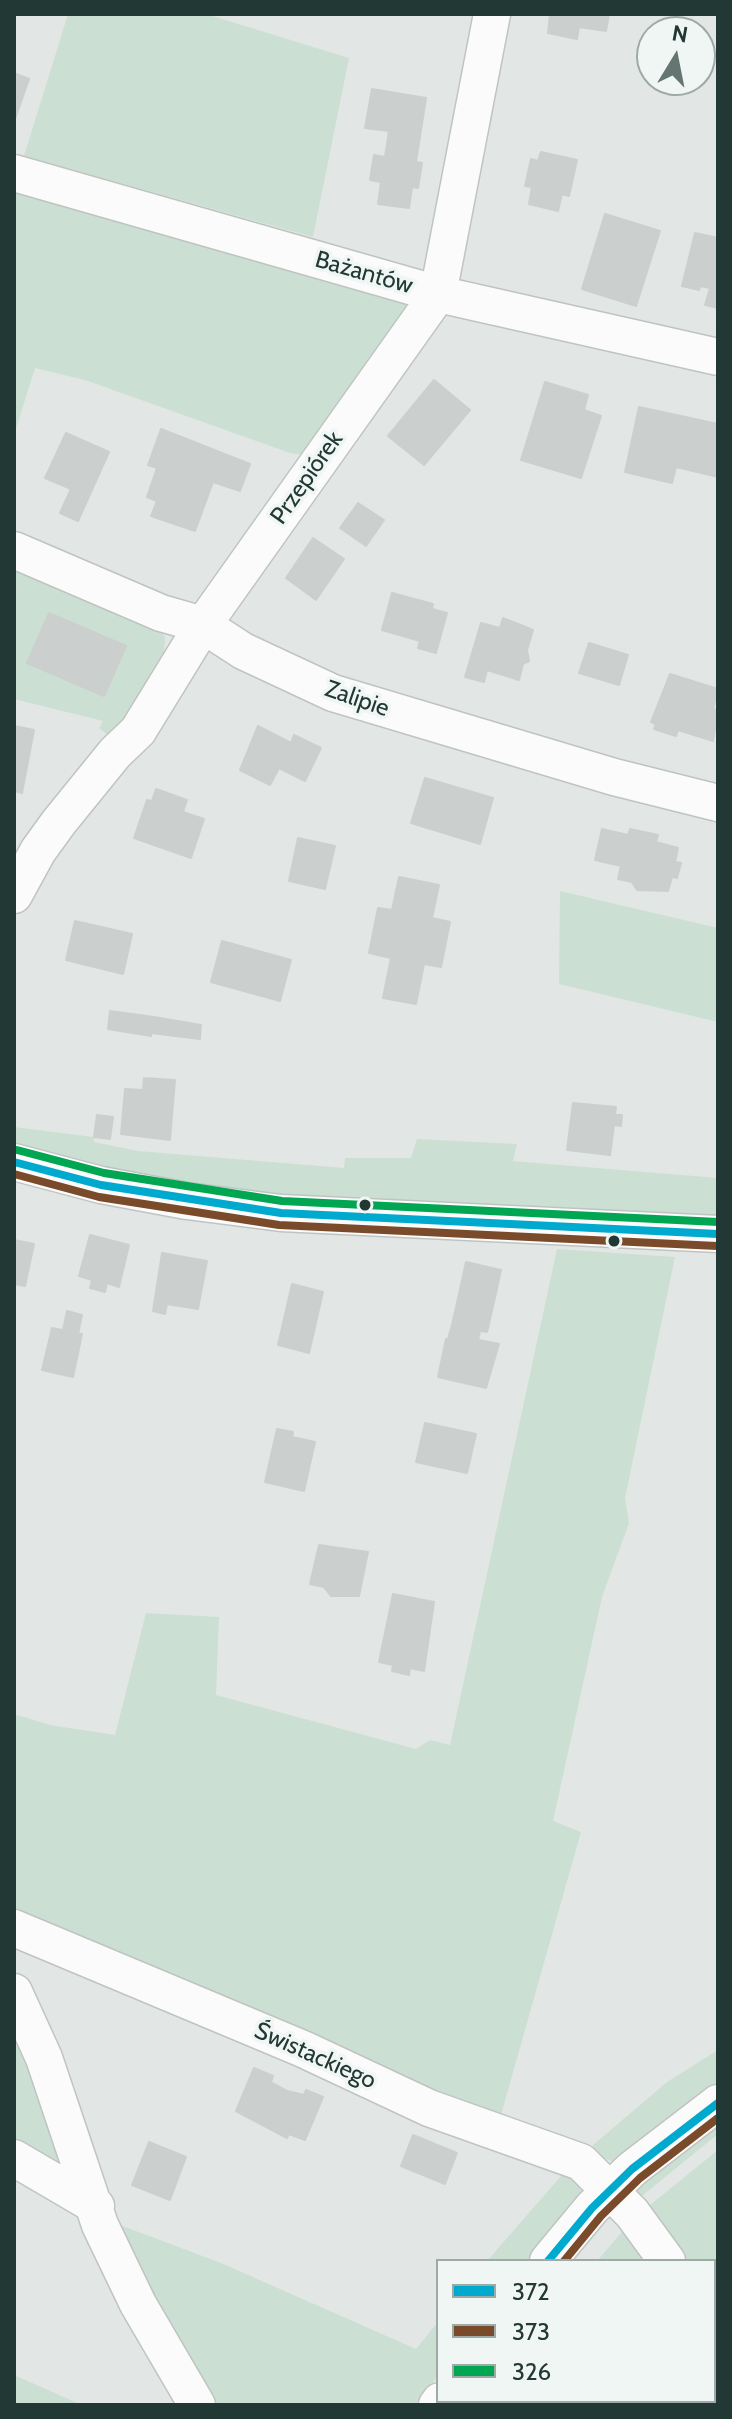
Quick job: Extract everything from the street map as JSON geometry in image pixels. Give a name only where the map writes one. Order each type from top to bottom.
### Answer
[{"type":"street","name":"Przepiórek","points":[[14,895],[38,851],[59,822],[115,753],[138,731],[203,625],[438,294],[492,14]]},
{"type":"street","name":"Bażantów","points":[[14,173],[438,294],[718,357]]},
{"type":"street","name":"Zalipie","points":[[14,550],[161,613],[203,625],[243,651],[333,693],[614,777],[718,803]]},
{"type":"street","points":[[14,1162],[159,1196],[281,1213],[718,1234]]},
{"type":"street","name":"Świstackiego","points":[[14,1928],[303,2049],[429,2108],[581,2162],[638,2220],[666,2259]]},
{"type":"street","points":[[14,1992],[44,2058],[100,2225],[138,2304],[197,2405]]},
{"type":"street","points":[[550,2259],[609,2192],[652,2151],[718,2103]]},
{"type":"street","points":[[14,2158],[96,2206]]},
{"type":"green space","points":[[68,14],[206,14],[349,58],[313,237],[24,156]]},
{"type":"green space","points":[[14,189],[410,301],[307,455],[290,453],[85,380],[35,368],[14,435]]},
{"type":"green space","points":[[14,561],[155,623],[165,637],[164,653],[144,705],[113,739],[99,728],[103,721],[14,699]]},
{"type":"green space","points":[[560,891],[718,928],[718,1022],[559,984]]},
{"type":"green space","points":[[14,1127],[94,1137],[94,1142],[138,1151],[344,1168],[345,1158],[411,1158],[417,1139],[517,1144],[513,1161],[718,1178],[718,1217],[315,1198],[196,1186],[116,1171],[14,1145]]},
{"type":"green space","points":[[557,1249],[675,1257],[625,1498],[629,1523],[602,1597],[553,1821],[581,1832],[499,2122],[14,1926],[14,1714],[50,1725],[115,1735],[146,1613],[219,1617],[216,1695],[416,1749],[430,1740],[450,1745]]},
{"type":"green space","points":[[14,2001],[84,2191],[14,2151]]},
{"type":"green space","points":[[718,2050],[718,2084],[665,2119],[614,2162],[593,2154],[593,2145],[667,2082]]},
{"type":"green space","points":[[718,2123],[718,2134],[637,2200],[634,2191],[638,2186]]},
{"type":"green space","points":[[718,2150],[718,2300],[716,2259],[676,2259],[645,2209]]},
{"type":"green space","points":[[568,2168],[580,2184],[581,2193],[529,2259],[489,2259]]},
{"type":"green space","points":[[120,2225],[221,2263],[416,2349],[436,2324],[436,2379],[415,2405],[206,2405],[114,2226]]},
{"type":"green space","points":[[626,2227],[653,2259],[599,2259]]},
{"type":"green space","points":[[718,2315],[718,2405],[485,2405],[716,2403]]},
{"type":"green space","points":[[14,2375],[82,2405],[14,2405]]},
{"type":"building","points":[[550,14],[609,14],[606,31],[579,27],[577,39],[548,33]]},
{"type":"building","points":[[14,73],[29,79],[14,122]]},
{"type":"building","points":[[372,89],[426,98],[416,162],[422,163],[418,188],[412,187],[409,208],[378,204],[381,182],[370,180],[374,155],[385,157],[389,131],[365,128]]},
{"type":"building","points":[[541,152],[577,160],[569,196],[562,194],[558,211],[529,204],[532,187],[525,186],[531,159],[538,161]]},
{"type":"building","points":[[605,214],[660,231],[636,306],[582,289]]},
{"type":"building","points":[[695,233],[718,238],[718,308],[705,305],[710,288],[700,286],[699,290],[682,286]]},
{"type":"building","points":[[434,380],[470,410],[424,465],[388,436]]},
{"type":"building","points":[[545,382],[588,395],[584,410],[601,416],[581,478],[521,460]]},
{"type":"building","points":[[639,407],[718,424],[718,477],[676,467],[672,483],[625,472]]},
{"type":"building","points":[[161,429],[250,464],[240,491],[213,482],[195,531],[151,516],[157,501],[147,497],[157,468],[148,465]]},
{"type":"building","points":[[66,433],[109,452],[78,521],[60,513],[71,489],[45,478]]},
{"type":"building","points":[[358,503],[384,520],[366,546],[340,528]]},
{"type":"building","points":[[313,538],[344,559],[316,600],[286,578]]},
{"type":"building","points":[[392,593],[433,604],[432,609],[447,613],[436,653],[418,648],[420,641],[382,630]]},
{"type":"building","points":[[49,613],[126,646],[104,696],[27,663]]},
{"type":"building","points":[[503,618],[533,630],[527,650],[529,661],[523,664],[519,680],[487,670],[484,682],[465,677],[481,623],[500,628]]},
{"type":"building","points":[[589,643],[628,655],[619,685],[579,673]]},
{"type":"building","points":[[670,674],[718,689],[713,709],[718,710],[713,741],[678,730],[676,736],[654,729],[656,724],[651,722]]},
{"type":"building","points":[[14,726],[34,730],[22,793],[14,791]]},
{"type":"building","points":[[258,726],[291,743],[294,735],[321,748],[305,781],[279,768],[270,785],[240,770]]},
{"type":"building","points":[[425,778],[493,798],[480,844],[411,823]]},
{"type":"building","points":[[156,789],[187,800],[183,812],[204,819],[191,858],[134,838],[147,800],[152,801]]},
{"type":"building","points":[[602,829],[628,835],[630,829],[658,835],[656,842],[678,848],[675,862],[681,863],[677,878],[672,877],[668,891],[637,890],[632,882],[618,879],[621,866],[595,860]]},
{"type":"building","points":[[298,838],[335,846],[325,889],[289,881]]},
{"type":"building","points":[[399,877],[439,885],[432,918],[450,922],[441,967],[424,964],[416,1004],[383,998],[391,958],[369,953],[378,908],[392,910]]},
{"type":"building","points":[[75,921],[132,934],[123,974],[66,960]]},
{"type":"building","points":[[222,941],[291,960],[280,1001],[211,982]]},
{"type":"building","points":[[110,1011],[154,1017],[151,1036],[108,1029]]},
{"type":"building","points":[[154,1017],[201,1025],[200,1039],[151,1033]]},
{"type":"building","points":[[144,1078],[175,1080],[170,1140],[121,1134],[125,1089],[143,1090]]},
{"type":"building","points":[[573,1103],[616,1107],[615,1115],[622,1115],[621,1126],[614,1125],[610,1155],[567,1150]]},
{"type":"building","points":[[97,1115],[113,1117],[110,1139],[94,1137]]},
{"type":"building","points":[[90,1235],[129,1245],[119,1287],[107,1283],[105,1292],[90,1288],[92,1280],[79,1276]]},
{"type":"building","points":[[14,1240],[34,1244],[25,1286],[14,1284]]},
{"type":"building","points":[[162,1253],[207,1261],[198,1309],[167,1304],[165,1314],[153,1311]]},
{"type":"building","points":[[466,1262],[501,1270],[496,1293],[461,1285]]},
{"type":"building","points":[[292,1284],[323,1292],[309,1353],[278,1345]]},
{"type":"building","points":[[461,1285],[496,1293],[487,1332],[452,1325]]},
{"type":"building","points":[[67,1311],[82,1315],[78,1334],[63,1330]]},
{"type":"building","points":[[452,1325],[480,1331],[477,1346],[448,1339]]},
{"type":"building","points":[[52,1328],[82,1334],[73,1377],[42,1370]]},
{"type":"building","points":[[446,1339],[477,1346],[479,1340],[499,1344],[486,1388],[438,1377]]},
{"type":"building","points":[[425,1423],[476,1434],[467,1473],[416,1462]]},
{"type":"building","points":[[277,1429],[293,1432],[292,1437],[315,1442],[304,1491],[265,1482]]},
{"type":"building","points":[[319,1545],[368,1552],[359,1596],[331,1596],[324,1587],[310,1584]]},
{"type":"building","points":[[393,1594],[434,1602],[424,1671],[410,1668],[409,1675],[392,1671],[393,1665],[379,1662]]},
{"type":"building","points":[[254,2068],[273,2076],[271,2082],[287,2091],[304,2095],[306,2090],[323,2097],[305,2140],[289,2134],[287,2138],[236,2111]]},
{"type":"building","points":[[413,2135],[457,2153],[445,2184],[401,2166]]},
{"type":"building","points":[[149,2142],[186,2157],[170,2200],[132,2185]]},
{"type":"transit line","name":"326","points":[[17,1150],[104,1173],[282,1201],[718,1222]]},
{"type":"transit line","name":"372","points":[[14,1162],[101,1185],[281,1213],[718,1234]]},
{"type":"transit line","name":"373","points":[[14,1174],[99,1197],[279,1225],[717,1246]]},
{"type":"transit line","name":"372","points":[[550,2259],[592,2208],[632,2169],[718,2103]]},
{"type":"transit line","name":"373","points":[[566,2259],[601,2216],[640,2178],[718,2118]]}]
